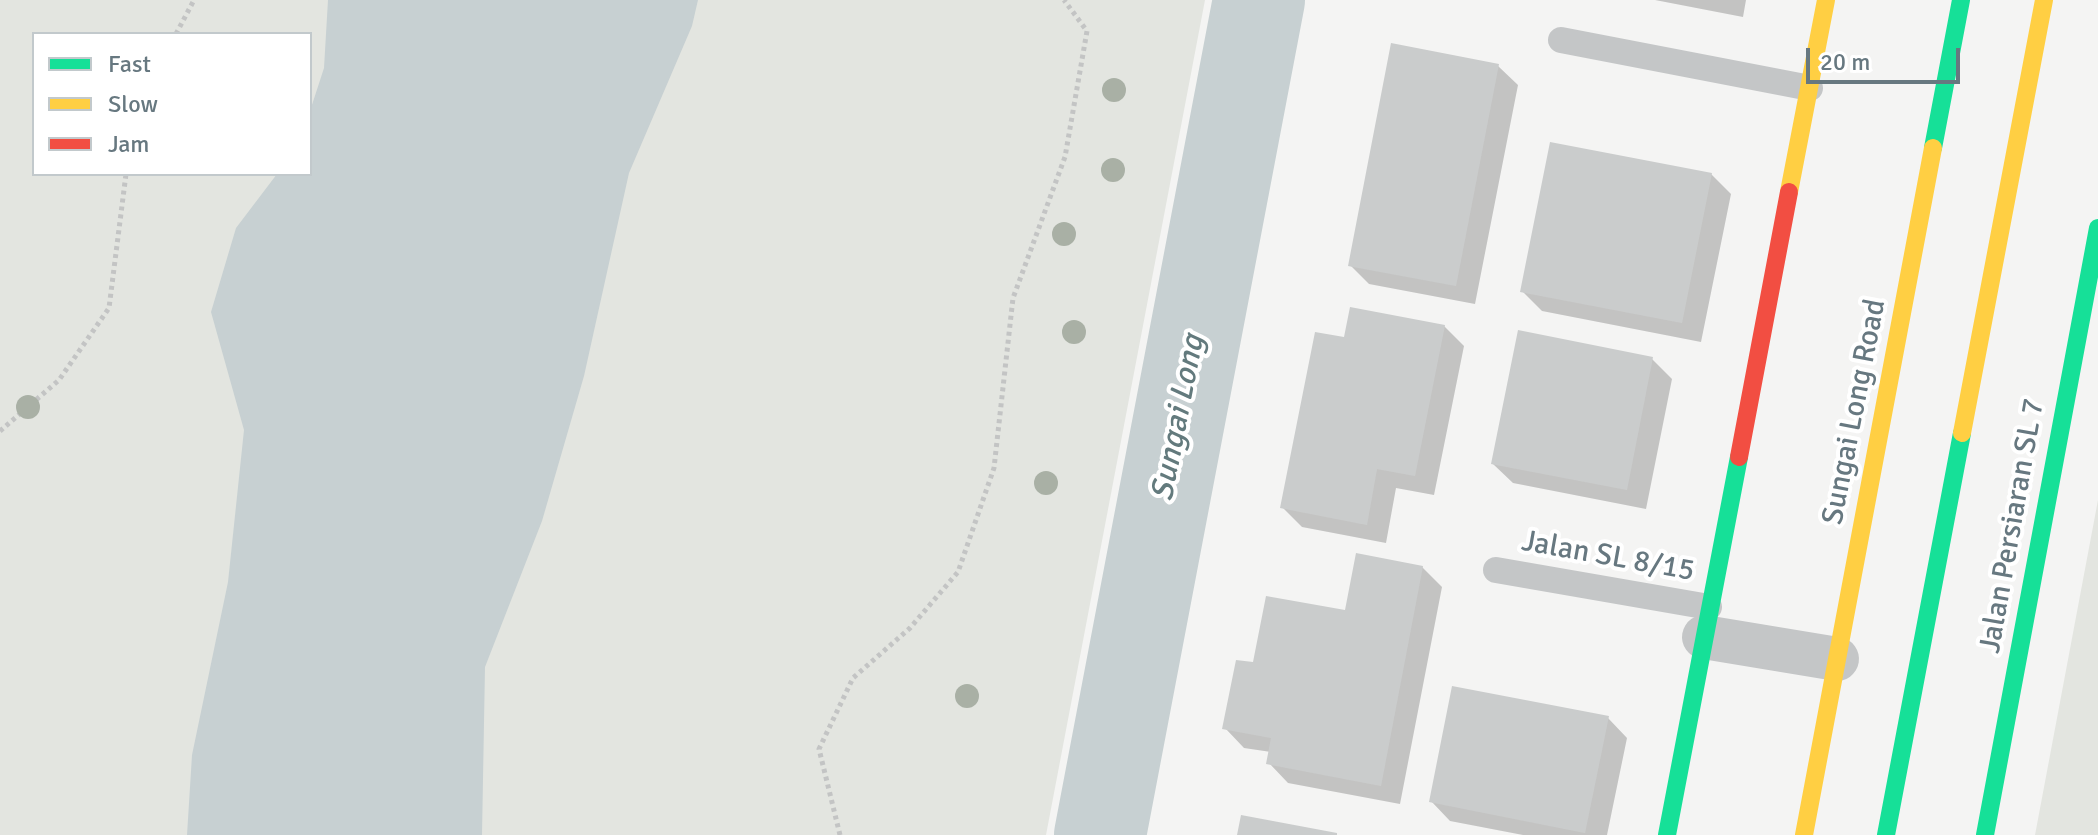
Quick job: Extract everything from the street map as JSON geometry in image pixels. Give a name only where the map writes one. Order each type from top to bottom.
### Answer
[{"type":"street","points":[[1667,835],[1826,0]]},
{"type":"street","name":"Sungai Long Road","points":[[1804,835],[1961,0]]},
{"type":"street","points":[[1886,835],[2044,0]]},
{"type":"street","name":"Jalan Persiaran SL 7","points":[[1985,835],[2087,341],[2098,228]]},
{"type":"street","points":[[1706,622],[1837,659]]},
{"type":"lane","points":[[1561,40],[1810,88]]},
{"type":"lane","name":"Jalan SL 8/15","points":[[1496,570],[1706,622]]},
{"type":"path","points":[[177,32],[194,0]]},
{"type":"path","points":[[840,835],[819,749],[853,678],[910,628],[958,572],[994,468],[1013,298],[1065,157],[1087,31],[1064,0]]},
{"type":"path","points":[[0,431],[59,380],[109,308],[126,176]]},
{"type":"shaded area","points":[[0,0],[1205,0],[1046,835],[0,835]]},
{"type":"shaded area","points":[[328,0],[698,0],[692,26],[629,173],[584,376],[542,521],[485,667],[482,835],[187,835],[192,755],[228,582],[244,430],[211,312],[236,228],[275,176],[312,176],[312,105],[324,68]]},
{"type":"shaded area","points":[[2098,500],[2098,835],[2035,835]]},
{"type":"building","points":[[1391,43],[1499,64],[1456,286],[1348,266]]},
{"type":"building","points":[[1550,142],[1712,173],[1682,323],[1520,292]]},
{"type":"building","points":[[1350,307],[1445,325],[1415,476],[1377,469],[1367,525],[1280,508],[1315,332],[1344,337]]},
{"type":"building","points":[[1518,330],[1653,357],[1627,490],[1491,464]]},
{"type":"building","points":[[1356,553],[1423,566],[1381,786],[1266,764],[1271,738],[1222,729],[1236,660],[1253,662],[1266,596],[1345,610]]},
{"type":"building","points":[[1452,686],[1609,716],[1585,833],[1429,802]]},
{"type":"building","points":[[1241,815],[1337,833],[1337,835],[1237,835]]},
{"type":"waterway","name":"Sungai Long","points":[[1100,835],[1259,0]]},
{"type":"traffic: fast","points":[[1933,148],[1961,0]]},
{"type":"traffic: fast","points":[[1985,835],[2098,228]]},
{"type":"traffic: fast","points":[[1886,835],[1962,433]]},
{"type":"traffic: fast","points":[[1667,835],[1739,457]]},
{"type":"traffic: slow","points":[[1789,192],[1826,0]]},
{"type":"traffic: slow","points":[[1962,433],[2044,0]]},
{"type":"traffic: slow","points":[[1804,835],[1933,148]]},
{"type":"traffic: jam","points":[[1739,457],[1789,192]]}]
